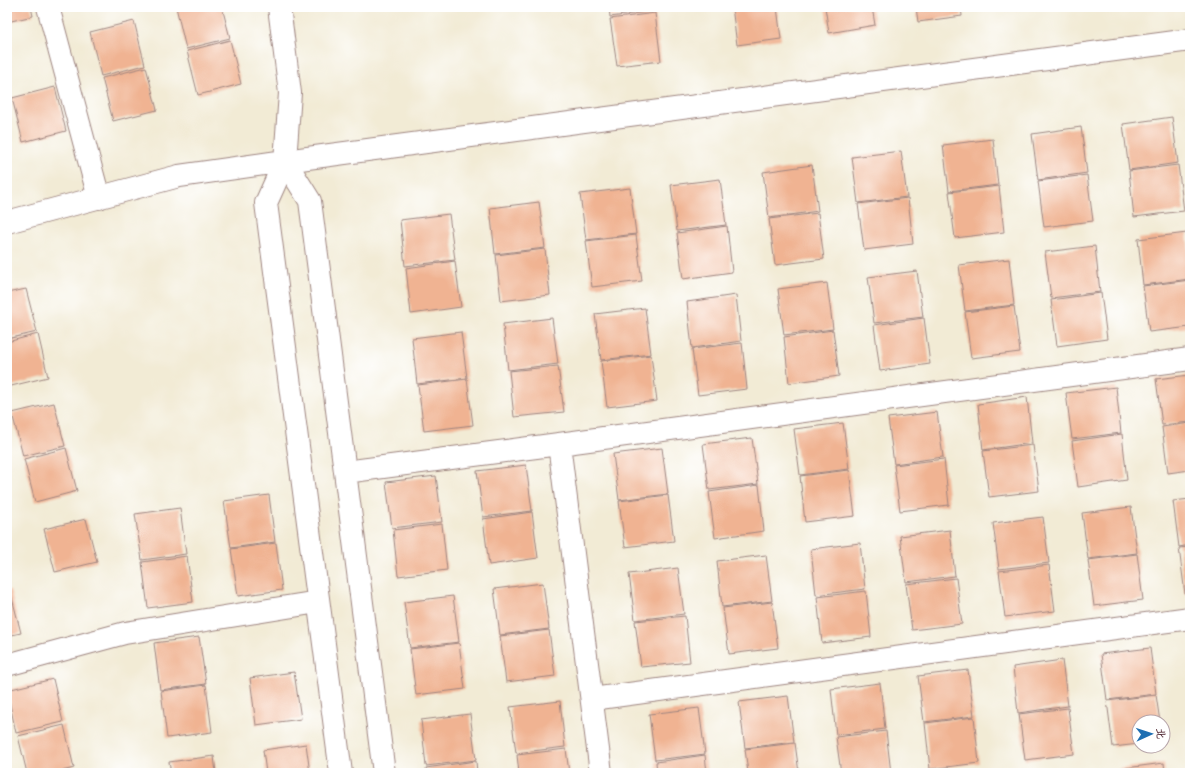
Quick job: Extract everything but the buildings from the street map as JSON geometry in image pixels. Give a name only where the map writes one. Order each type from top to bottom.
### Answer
[{"type":"street","points":[[48,7],[99,198]]},
{"type":"street","points":[[279,7],[290,92],[285,161],[266,203],[340,773]]},
{"type":"street","points":[[7,222],[179,176],[1190,40]]},
{"type":"street","points":[[285,161],[310,201],[384,773]]},
{"type":"street","points":[[345,472],[1190,359]]},
{"type":"street","points":[[559,444],[601,773]]},
{"type":"street","points":[[7,665],[125,633],[318,602]]},
{"type":"street","points":[[592,699],[1190,618]]}]
